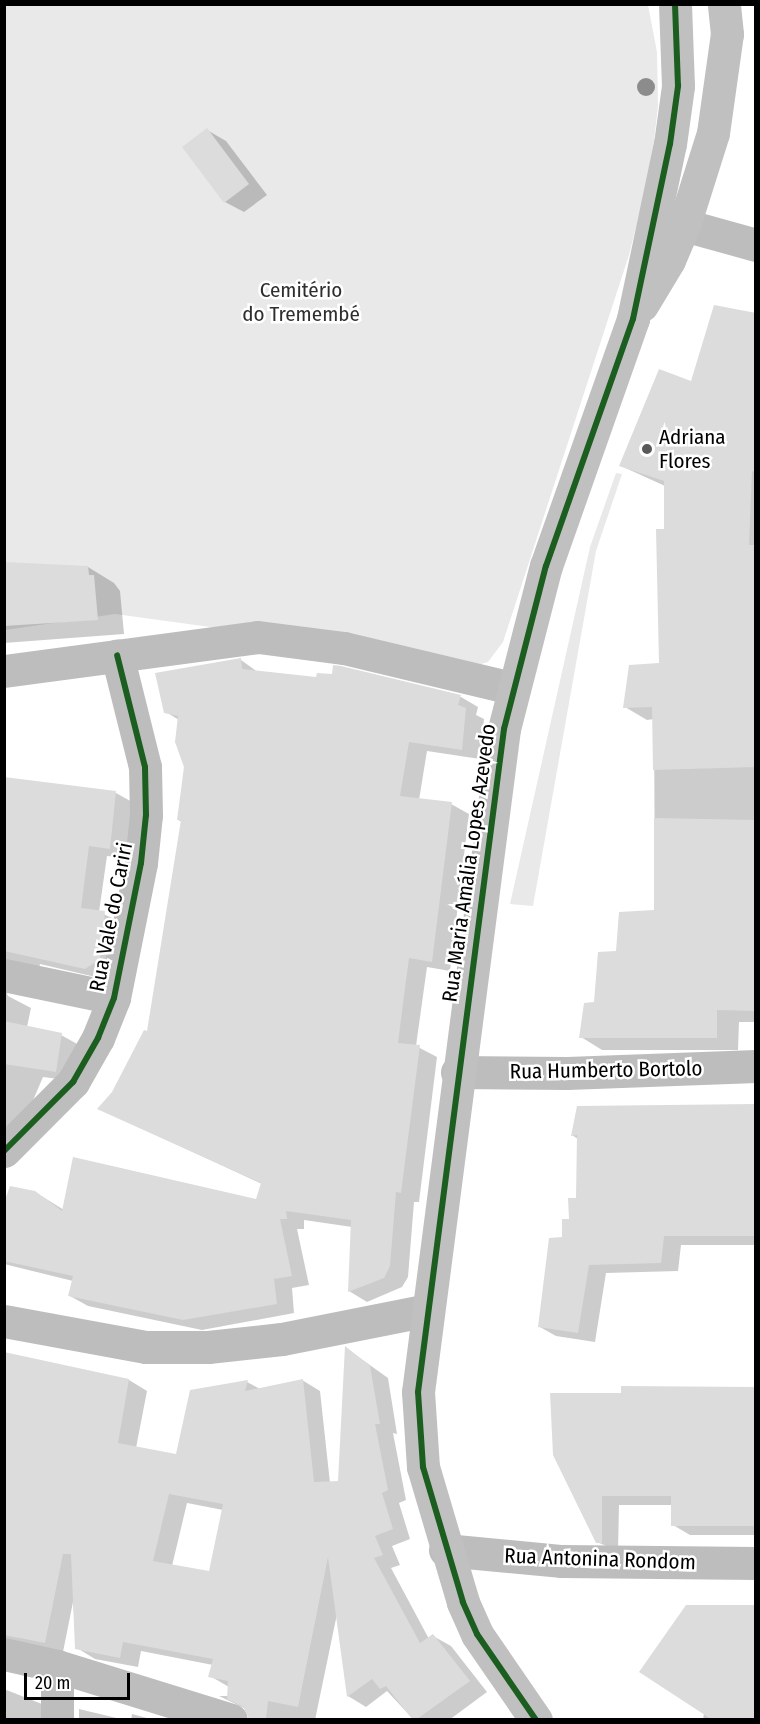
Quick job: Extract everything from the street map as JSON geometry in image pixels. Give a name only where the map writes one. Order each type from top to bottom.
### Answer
[{"type":"main road","name":"Rua Maria Amália Lopes Azevedo","points":[[529,1716],[477,1634],[445,1550],[419,1444],[418,1392],[486,848],[512,688],[546,566],[633,319],[670,144],[678,86],[675,4]]},
{"type":"main road","name":"Rua Maria Amália Lopes Azevedo","points":[[633,319],[656,285],[684,225],[713,133],[727,34],[724,4]]},
{"type":"street","points":[[684,225],[756,245]]},
{"type":"street","points":[[4,671],[221,639],[290,639],[512,688]]},
{"type":"street","name":"Rua Vale do Cariri","points":[[4,1151],[73,1082],[98,1038],[114,998],[141,862],[146,815],[145,767],[117,655]]},
{"type":"street","points":[[4,975],[114,998]]},
{"type":"street","name":"Rua Humberto Bortolo","points":[[457,1072],[567,1073],[756,1066]]},
{"type":"street","points":[[4,1321],[146,1347],[208,1347],[282,1339],[428,1310]]},
{"type":"street","name":"Rua Antonina Rondom","points":[[445,1550],[562,1561],[756,1563]]},
{"type":"street","points":[[4,1654],[57,1666],[231,1719]]},
{"type":"street","points":[[57,1666],[57,1719]]},
{"type":"green space","name":"Cemitério do Tremembé","points":[[4,5],[648,5],[657,52],[658,106],[651,167],[629,255],[503,642],[488,662],[481,664],[115,614],[5,630]]},
{"type":"green space","points":[[616,473],[622,474],[596,551],[533,906],[510,904],[590,547]]},
{"type":"building","points":[[207,128],[249,184],[224,203],[182,147]]},
{"type":"building","points":[[714,305],[756,313],[756,472],[752,471],[749,545],[756,545],[756,767],[653,770],[652,707],[623,708],[629,665],[659,663],[656,529],[664,529],[664,481],[619,466],[659,369],[691,381]]},
{"type":"building","points":[[4,562],[88,566],[89,575],[94,575],[98,620],[4,626]]},
{"type":"building","points":[[241,658],[242,669],[316,677],[317,673],[332,674],[333,665],[341,666],[461,695],[458,705],[466,708],[462,750],[409,742],[400,796],[452,802],[432,962],[409,958],[398,1043],[420,1045],[401,1193],[396,1192],[390,1266],[384,1278],[348,1292],[351,1220],[286,1211],[287,1219],[280,1219],[292,1276],[274,1279],[277,1304],[183,1320],[68,1296],[73,1276],[4,1261],[4,1203],[10,1186],[35,1191],[62,1211],[73,1157],[256,1199],[261,1183],[97,1109],[112,1092],[144,1030],[147,1031],[181,820],[177,820],[184,767],[175,742],[178,716],[164,713],[155,673]]},
{"type":"building","points":[[4,777],[116,791],[110,849],[89,846],[81,908],[105,911],[100,959],[85,969],[4,951]]},
{"type":"building","points":[[654,818],[756,820],[756,1011],[717,1010],[717,1038],[579,1038],[584,1003],[594,1002],[598,952],[616,951],[619,912],[654,910]]},
{"type":"building","points":[[4,1021],[62,1033],[56,1072],[4,1064]]},
{"type":"building","points":[[756,1104],[756,1236],[664,1236],[661,1263],[589,1265],[578,1333],[538,1327],[549,1238],[562,1237],[562,1219],[569,1219],[568,1198],[576,1198],[577,1135],[571,1136],[577,1106]]},
{"type":"building","points":[[345,1346],[370,1366],[380,1424],[375,1424],[388,1490],[382,1493],[393,1529],[375,1536],[383,1555],[374,1558],[420,1643],[433,1634],[470,1681],[417,1719],[412,1719],[386,1686],[380,1689],[372,1679],[347,1697],[328,1557],[298,1707],[268,1701],[266,1719],[249,1719],[244,1707],[227,1699],[228,1681],[208,1677],[213,1659],[123,1642],[120,1658],[75,1649],[71,1554],[63,1554],[45,1643],[4,1635],[4,1352],[129,1379],[118,1443],[176,1454],[190,1390],[248,1380],[245,1391],[303,1379],[314,1482],[338,1481]],"holes":[[[169,1494],[223,1504],[209,1571],[153,1561]]]},
{"type":"building","points":[[621,1386],[756,1387],[756,1526],[671,1526],[671,1496],[602,1496],[602,1543],[596,1543],[553,1455],[550,1393],[621,1393]]},
{"type":"building","points":[[686,1605],[756,1605],[756,1719],[711,1719],[639,1672]]},
{"type":"cycle path","points":[[536,1720],[477,1634],[463,1602],[423,1467],[418,1392],[504,729],[546,566],[633,319],[670,144],[678,86],[675,4]]},
{"type":"cycle path","points":[[4,1151],[73,1082],[98,1038],[114,998],[141,863],[146,815],[145,767],[117,655]]},
{"type":"place","name":"Adriana Flores","points":[[647,449]]}]
